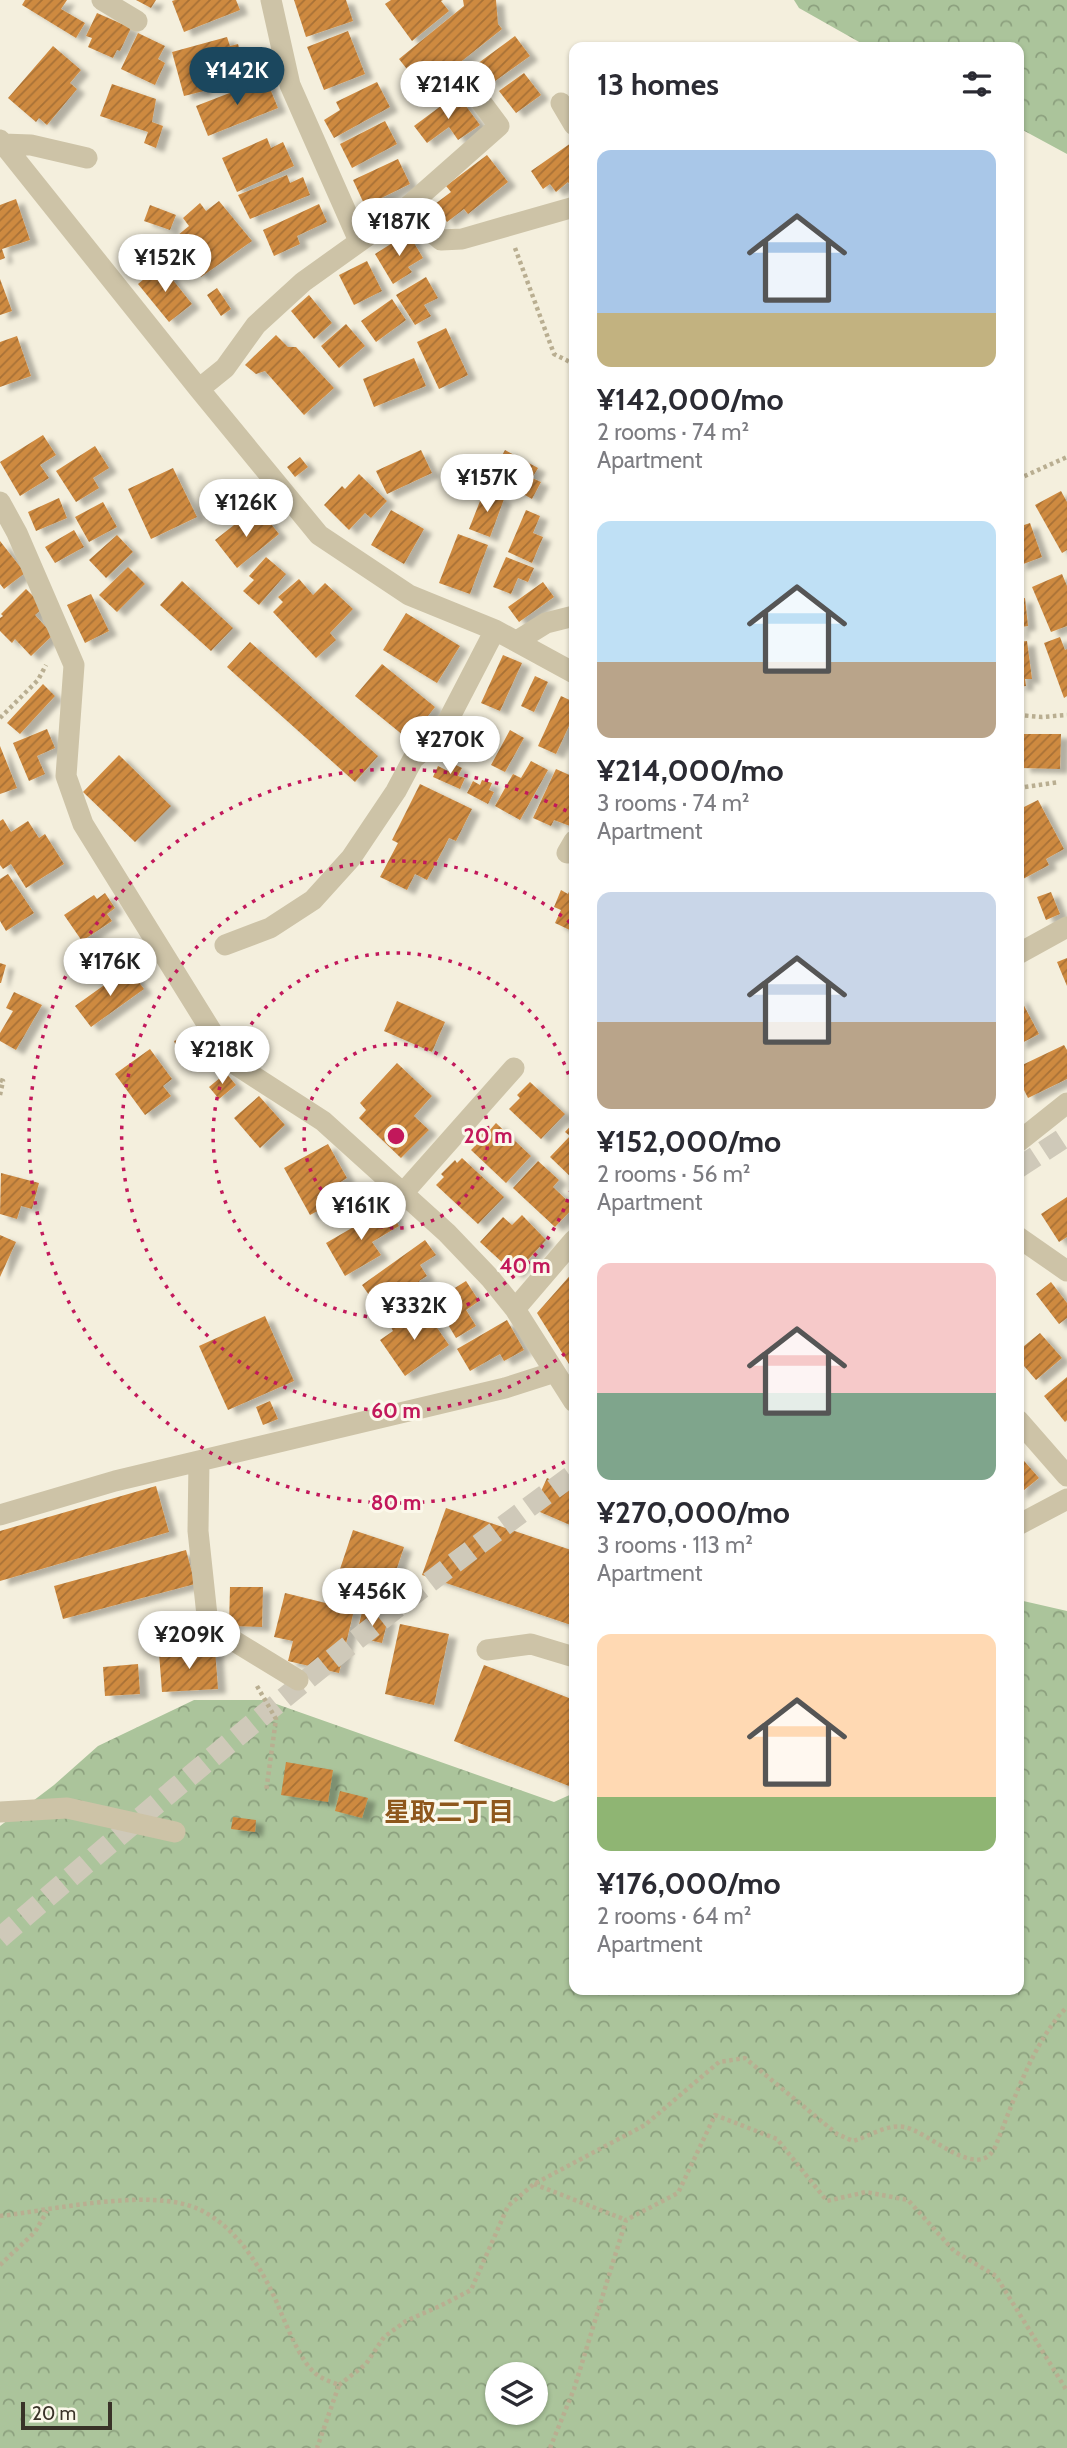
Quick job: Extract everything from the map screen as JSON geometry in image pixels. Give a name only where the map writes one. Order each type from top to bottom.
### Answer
[{"type":"street","points":[[102,0],[137,21]]},
{"type":"street","points":[[271,0],[290,85],[359,241]]},
{"type":"street","points":[[199,389],[225,368],[256,325],[303,282],[405,209],[499,125],[464,79]]},
{"type":"street","points":[[561,103],[569,117]]},
{"type":"street","points":[[2,142],[31,145],[87,158]]},
{"type":"street","points":[[2,142],[319,535],[409,596],[495,630],[569,670]]},
{"type":"street","points":[[405,209],[441,240],[462,239],[569,208]]},
{"type":"street","points":[[2,511],[74,665],[66,776],[83,824],[230,1061],[323,1121],[404,1192],[464,1251],[515,1308],[569,1394]]},
{"type":"street","points":[[517,641],[546,624],[569,617]]},
{"type":"street","points":[[225,944],[270,928],[313,900],[351,858],[396,791],[413,759],[440,736],[495,630]]},
{"type":"street","points":[[1024,951],[1067,927]]},
{"type":"street","points":[[404,1192],[514,1068]]},
{"type":"street","points":[[1024,1137],[1067,1103]]},
{"type":"street","points":[[1024,1243],[1067,1271]]},
{"type":"street","points":[[515,1308],[569,1247]]},
{"type":"street","points":[[0,1515],[115,1481],[505,1388],[555,1372]]},
{"type":"street","points":[[1024,1427],[1067,1476]]},
{"type":"street","points":[[199,1461],[198,1531],[208,1625],[298,1680]]},
{"type":"street","points":[[1024,1522],[1067,1499]]},
{"type":"street","points":[[487,1650],[531,1644],[569,1655]]},
{"type":"street","points":[[0,1812],[67,1808],[175,1832]]},
{"type":"path","points":[[507,227],[554,354],[569,362]]},
{"type":"path","points":[[1024,476],[1067,457]]},
{"type":"path","points":[[0,718],[38,680],[62,637]]},
{"type":"path","points":[[1024,716],[1067,715]]},
{"type":"path","points":[[1024,787],[1059,782]]},
{"type":"path","points":[[0,1080],[3,1081],[0,1095]]},
{"type":"path","points":[[255,1684],[276,1719],[266,1792]]},
{"type":"path","points":[[317,2448],[339,2385],[366,2364],[384,2337],[406,2321],[471,2290],[508,2206],[534,2184],[645,2125],[719,2062],[745,2058],[837,2134],[853,2141],[886,2128],[901,2126],[916,2130],[970,2161],[981,2160],[993,2153],[1024,2073],[1067,2007]]},
{"type":"path","points":[[550,2448],[574,2389],[626,2220],[678,2193],[715,2115],[777,2139],[827,2202],[866,2192],[908,2200],[954,2251],[996,2276],[1067,2391]]},
{"type":"path","points":[[534,2184],[626,2220]]},
{"type":"path","points":[[0,2216],[137,2199],[166,2200],[194,2207],[226,2228],[249,2254],[273,2293],[294,2342],[314,2373],[339,2385]]},
{"type":"path","points":[[0,2265],[35,2232],[47,2210]]},
{"type":"green space","points":[[794,0],[1067,0],[1067,154],[1024,131],[1024,42],[859,42],[799,8]]},
{"type":"green space","points":[[1024,1601],[1067,1611],[1067,2448],[0,2448],[0,1826],[54,1785],[98,1746],[194,1700],[265,1700],[554,1802],[569,1795],[569,1995],[1024,1995]]},
{"type":"building","points":[[25,0],[67,0],[61,9],[85,23],[76,38],[22,5]]},
{"type":"building","points":[[136,0],[156,0],[151,8]]},
{"type":"building","points":[[236,0],[240,10],[184,32],[172,1]]},
{"type":"building","points":[[294,0],[346,0],[353,21],[306,37]]},
{"type":"building","points":[[391,0],[443,0],[441,1],[449,11],[412,41],[385,4]]},
{"type":"building","points":[[463,0],[496,0],[498,24],[502,29],[424,91],[399,59],[464,6]]},
{"type":"building","points":[[97,13],[131,28],[120,51],[117,50],[113,58],[88,47],[92,38],[86,36]]},
{"type":"building","points":[[348,31],[365,74],[324,90],[307,47]]},
{"type":"building","points":[[138,33],[165,46],[158,59],[165,63],[155,85],[121,69]]},
{"type":"building","points":[[515,36],[530,56],[491,84],[477,64]]},
{"type":"building","points":[[227,37],[230,46],[238,44],[245,70],[202,82],[204,91],[184,96],[172,52]]},
{"type":"building","points":[[53,46],[81,70],[70,83],[77,89],[47,125],[39,118],[36,122],[8,98]]},
{"type":"building","points":[[524,73],[541,95],[516,113],[499,91]]},
{"type":"building","points":[[266,79],[278,108],[208,136],[196,106]]},
{"type":"building","points":[[377,82],[390,107],[334,138],[324,120],[340,110],[336,102]]},
{"type":"building","points":[[112,84],[156,99],[152,122],[163,126],[156,148],[144,143],[148,132],[100,116]]},
{"type":"building","points":[[457,94],[480,125],[458,140],[449,127],[427,143],[414,126]]},
{"type":"building","points":[[385,121],[397,144],[352,168],[340,144]]},
{"type":"building","points":[[267,138],[271,148],[283,142],[294,166],[237,192],[222,158]]},
{"type":"building","points":[[569,144],[569,184],[556,192],[550,184],[543,189],[531,171]]},
{"type":"building","points":[[487,155],[508,182],[468,214],[464,209],[447,222],[435,204],[451,192],[446,186]]},
{"type":"building","points":[[398,159],[410,184],[365,206],[353,180]]},
{"type":"building","points":[[287,175],[290,183],[303,177],[310,195],[250,219],[238,195]]},
{"type":"building","points":[[16,199],[30,240],[2,249],[5,258],[0,260],[0,205]]},
{"type":"building","points":[[219,201],[252,241],[201,277],[172,240],[189,226],[183,218],[200,203],[206,211]]},
{"type":"building","points":[[319,204],[327,222],[297,236],[300,244],[274,256],[263,230]]},
{"type":"building","points":[[150,205],[176,215],[170,230],[144,221]]},
{"type":"building","points":[[408,233],[423,258],[408,267],[412,272],[393,284],[375,254]]},
{"type":"building","points":[[367,261],[382,291],[354,305],[339,275]]},
{"type":"building","points":[[161,265],[192,304],[169,322],[138,284]]},
{"type":"building","points":[[426,277],[438,298],[424,305],[431,316],[415,325],[396,295]]},
{"type":"building","points":[[0,279],[12,311],[0,315]]},
{"type":"building","points":[[217,288],[231,309],[221,316],[207,295]]},
{"type":"building","points":[[309,295],[332,323],[314,339],[291,311]]},
{"type":"building","points":[[392,299],[406,320],[376,342],[361,321]]},
{"type":"building","points":[[346,324],[365,346],[339,368],[321,346]]},
{"type":"building","points":[[446,328],[468,375],[439,389],[417,342]]},
{"type":"building","points":[[276,335],[288,347],[296,347],[334,388],[304,415],[265,371],[256,374],[245,365]]},
{"type":"building","points":[[17,336],[31,376],[0,387],[0,342]]},
{"type":"building","points":[[414,358],[426,386],[374,407],[363,379]]},
{"type":"building","points":[[43,435],[56,455],[40,465],[49,478],[20,496],[0,462]]},
{"type":"building","points":[[95,446],[109,468],[93,478],[99,488],[76,502],[56,471]]},
{"type":"building","points":[[421,450],[432,473],[387,494],[376,471]]},
{"type":"building","points":[[505,450],[538,468],[532,478],[541,482],[532,499],[491,476]]},
{"type":"building","points":[[300,457],[308,467],[295,477],[287,467]]},
{"type":"building","points":[[173,468],[197,517],[151,539],[128,489]]},
{"type":"building","points":[[359,474],[387,501],[371,518],[365,513],[349,530],[324,505],[342,486],[345,489]]},
{"type":"building","points":[[484,491],[504,499],[490,537],[469,529]]},
{"type":"building","points":[[1061,491],[1067,502],[1067,550],[1062,553],[1035,505]]},
{"type":"building","points":[[59,498],[67,518],[36,531],[28,512]]},
{"type":"building","points":[[103,502],[117,527],[89,542],[75,517]]},
{"type":"building","points":[[391,510],[424,529],[404,564],[371,545]]},
{"type":"building","points":[[526,510],[540,516],[533,533],[543,537],[532,563],[508,552]]},
{"type":"building","points":[[248,514],[254,521],[263,514],[279,534],[237,568],[215,540]]},
{"type":"building","points":[[1030,523],[1042,557],[1024,564],[1024,525]]},
{"type":"building","points":[[74,530],[84,547],[55,563],[45,547]]},
{"type":"building","points":[[458,534],[488,545],[470,594],[439,583]]},
{"type":"building","points":[[117,535],[133,552],[106,578],[89,560]]},
{"type":"building","points":[[0,541],[25,573],[4,589],[0,584]]},
{"type":"building","points":[[266,557],[286,574],[259,605],[243,591],[254,580],[249,576]]},
{"type":"building","points":[[506,557],[534,568],[528,582],[518,578],[511,594],[493,587]]},
{"type":"building","points":[[128,567],[145,584],[117,612],[99,595]]},
{"type":"building","points":[[1062,574],[1067,586],[1067,626],[1051,632],[1032,587]]},
{"type":"building","points":[[299,579],[313,595],[325,583],[353,609],[330,633],[336,640],[316,658],[273,612],[283,602],[278,597]]},
{"type":"building","points":[[182,581],[233,628],[211,651],[160,605]]},
{"type":"building","points":[[543,582],[554,597],[519,622],[508,607]]},
{"type":"building","points":[[26,589],[44,607],[35,615],[53,635],[31,656],[15,639],[12,643],[0,631],[0,618],[3,616],[1,614]]},
{"type":"building","points":[[91,594],[109,631],[85,643],[67,605]]},
{"type":"building","points":[[1024,598],[1028,626],[1024,627]]},
{"type":"building","points":[[406,613],[460,646],[437,683],[383,650]]},
{"type":"building","points":[[1060,637],[1065,650],[1067,649],[1067,696],[1064,698],[1044,643]]},
{"type":"building","points":[[1024,641],[1027,641],[1032,679],[1025,679],[1024,686]]},
{"type":"building","points":[[250,642],[378,756],[355,782],[227,667]]},
{"type":"building","points":[[503,655],[522,663],[500,711],[481,703]]},
{"type":"building","points":[[382,664],[435,707],[409,740],[355,696]]},
{"type":"building","points":[[535,676],[548,682],[534,712],[521,706]]},
{"type":"building","points":[[43,684],[55,696],[20,734],[7,723]]},
{"type":"building","points":[[561,696],[569,700],[569,726],[556,754],[538,746]]},
{"type":"building","points":[[474,717],[488,725],[469,756],[455,747]]},
{"type":"building","points":[[47,729],[55,748],[37,756],[45,774],[29,781],[13,743]]},
{"type":"building","points":[[510,730],[524,738],[505,772],[491,765]]},
{"type":"building","points":[[1024,734],[1061,734],[1060,769],[1024,768]]},
{"type":"building","points":[[0,746],[17,788],[0,794]]},
{"type":"building","points":[[119,755],[171,806],[135,842],[83,792]]},
{"type":"building","points":[[531,761],[548,770],[520,820],[495,806],[513,774],[521,778]]},
{"type":"building","points":[[452,763],[462,768],[458,776],[465,778],[460,789],[433,777],[438,766],[448,771]]},
{"type":"building","points":[[556,769],[569,775],[569,826],[554,820],[551,826],[533,818]]},
{"type":"building","points":[[482,780],[492,783],[489,790],[494,792],[488,804],[467,793],[473,781],[480,785]]},
{"type":"building","points":[[420,784],[472,809],[456,841],[449,838],[427,880],[415,874],[407,890],[380,877],[398,843],[392,840]]},
{"type":"building","points":[[1038,800],[1064,849],[1046,859],[1049,865],[1024,878],[1024,807]]},
{"type":"building","points":[[3,819],[11,832],[28,821],[39,838],[45,834],[64,864],[26,888],[11,864],[3,869],[0,865],[0,821]]},
{"type":"building","points":[[8,874],[34,913],[6,931],[0,921],[0,879]]},
{"type":"building","points":[[561,890],[568,894],[569,892],[569,930],[555,923],[561,910],[554,907]]},
{"type":"building","points":[[1051,892],[1060,914],[1046,920],[1037,897]]},
{"type":"building","points":[[105,893],[115,908],[107,914],[112,921],[82,941],[64,915],[94,895],[97,899]]},
{"type":"building","points":[[1067,958],[1067,986],[1057,962]]},
{"type":"building","points":[[0,963],[6,965],[1,983],[0,983]]},
{"type":"building","points":[[128,968],[144,989],[91,1027],[75,1006]]},
{"type":"building","points":[[14,992],[42,1005],[16,1050],[0,1041],[0,1033],[13,1011],[6,1008]]},
{"type":"building","points":[[397,1001],[445,1022],[432,1052],[384,1031]]},
{"type":"building","points":[[1024,1006],[1039,1034],[1024,1042]]},
{"type":"building","points":[[198,1030],[209,1055],[184,1066],[174,1041]]},
{"type":"building","points":[[1064,1045],[1067,1050],[1067,1079],[1028,1098],[1024,1090],[1024,1064]]},
{"type":"building","points":[[150,1049],[172,1079],[163,1086],[171,1096],[145,1115],[115,1074]]},
{"type":"building","points":[[397,1063],[432,1096],[414,1116],[429,1130],[401,1158],[359,1118],[366,1110],[360,1103]]},
{"type":"building","points":[[226,1073],[236,1085],[219,1099],[209,1087]]},
{"type":"building","points":[[530,1082],[565,1114],[541,1139],[509,1109],[520,1098],[517,1095]]},
{"type":"building","points":[[259,1096],[285,1125],[260,1148],[234,1118]]},
{"type":"building","points":[[496,1123],[531,1156],[506,1183],[471,1150],[479,1142],[475,1138],[485,1127],[489,1131]]},
{"type":"building","points":[[569,1137],[569,1175],[550,1157]]},
{"type":"building","points":[[328,1144],[347,1178],[339,1183],[346,1196],[310,1215],[284,1168]]},
{"type":"building","points":[[462,1158],[504,1197],[478,1224],[436,1185],[444,1177],[441,1174],[455,1160],[457,1163]]},
{"type":"building","points":[[538,1161],[559,1180],[553,1187],[569,1202],[569,1212],[555,1227],[513,1188]]},
{"type":"building","points":[[1,1173],[39,1183],[32,1209],[21,1206],[17,1219],[0,1214]]},
{"type":"building","points":[[376,1186],[381,1197],[365,1205],[360,1195]]},
{"type":"building","points":[[1067,1197],[1067,1237],[1059,1242],[1041,1214]]},
{"type":"building","points":[[388,1207],[399,1226],[372,1242],[381,1255],[345,1276],[326,1243]]},
{"type":"building","points":[[522,1215],[546,1240],[515,1274],[480,1242],[503,1217],[512,1225]]},
{"type":"building","points":[[0,1235],[16,1242],[0,1277]]},
{"type":"building","points":[[425,1240],[436,1255],[420,1265],[427,1276],[419,1281],[423,1287],[383,1315],[362,1285]]},
{"type":"building","points":[[569,1277],[569,1364],[537,1313]]},
{"type":"building","points":[[466,1281],[479,1301],[466,1310],[476,1326],[456,1338],[434,1301]]},
{"type":"building","points":[[1051,1282],[1067,1303],[1067,1318],[1059,1324],[1036,1294]]},
{"type":"building","points":[[424,1309],[449,1345],[405,1376],[380,1340],[393,1331],[391,1327]]},
{"type":"building","points":[[265,1316],[294,1381],[228,1410],[199,1346]]},
{"type":"building","points":[[507,1320],[524,1350],[504,1361],[500,1354],[470,1371],[457,1349]]},
{"type":"building","points":[[1040,1333],[1062,1358],[1036,1380],[1024,1366],[1024,1346]]},
{"type":"building","points":[[1067,1377],[1067,1420],[1065,1422],[1044,1396]]},
{"type":"building","points":[[270,1401],[278,1419],[263,1425],[256,1407]]},
{"type":"building","points":[[1024,1461],[1039,1478],[1024,1490]]},
{"type":"building","points":[[547,1478],[569,1488],[569,1525],[533,1509]]},
{"type":"building","points":[[156,1486],[169,1532],[0,1581],[0,1531]]},
{"type":"building","points":[[446,1508],[569,1549],[569,1624],[422,1575]]},
{"type":"building","points":[[353,1530],[404,1547],[391,1586],[340,1569]]},
{"type":"building","points":[[186,1550],[195,1584],[63,1619],[54,1586]]},
{"type":"building","points":[[230,1587],[263,1587],[262,1627],[229,1626]]},
{"type":"building","points":[[285,1593],[354,1610],[339,1673],[288,1661],[293,1641],[274,1637]]},
{"type":"building","points":[[362,1612],[388,1619],[382,1643],[356,1637]]},
{"type":"building","points":[[400,1624],[449,1634],[434,1705],[385,1694]]},
{"type":"building","points":[[215,1649],[218,1689],[162,1692],[159,1653]]},
{"type":"building","points":[[138,1664],[140,1694],[105,1696],[103,1667]]},
{"type":"building","points":[[484,1665],[569,1698],[569,1786],[454,1741]]},
{"type":"building","points":[[286,1762],[333,1770],[328,1802],[281,1795]]},
{"type":"building","points":[[340,1791],[368,1798],[362,1818],[335,1811]]},
{"type":"building","points":[[233,1817],[256,1820],[255,1832],[231,1829]]},
{"type":"tunnel","points":[[1024,1164],[1067,1136]]},
{"type":"tunnel","points":[[0,1938],[282,1700],[427,1585],[569,1478]]},
{"type":"district","name":"星取二丁目","points":[[449,1812]]}]
